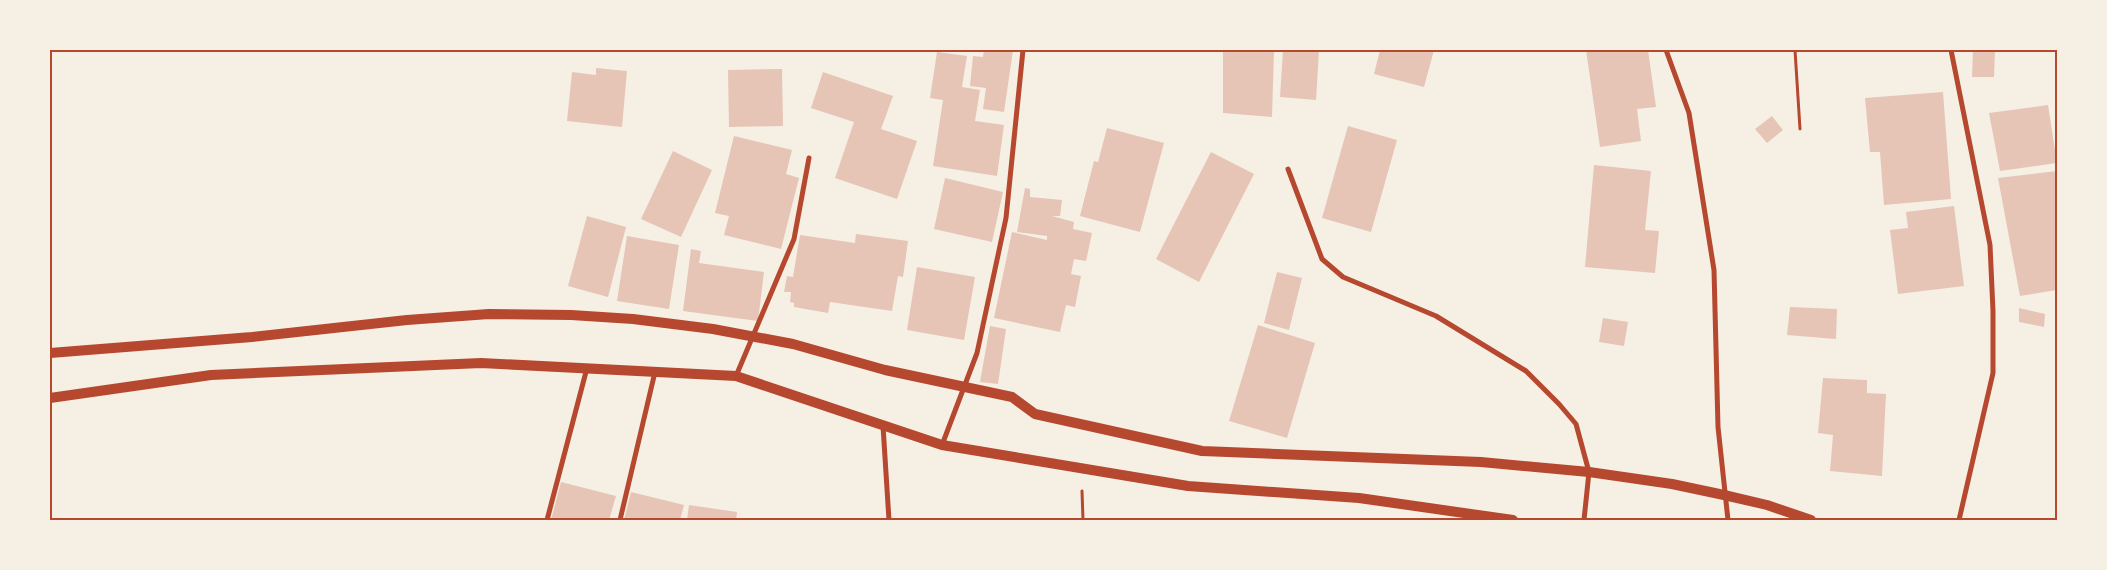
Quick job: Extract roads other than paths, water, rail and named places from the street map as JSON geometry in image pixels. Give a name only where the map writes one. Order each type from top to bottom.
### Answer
[{"type":"main road","points":[[50,352],[252,337],[407,320],[490,314],[571,315],[633,319],[713,329],[793,344],[885,370],[1012,396],[1035,414],[1202,451],[1481,462],[1589,472],[1672,484],[1724,495],[1767,505],[1811,520]]},
{"type":"main road","points":[[50,398],[211,375],[481,363],[736,376],[942,445],[1188,486],[1359,498],[1513,520]]},
{"type":"street","points":[[942,445],[977,353],[1006,218],[1023,50]]},
{"type":"street","points":[[1666,50],[1689,112],[1714,270],[1718,427],[1728,520]]},
{"type":"street","points":[[1951,50],[1990,245],[1993,312],[1993,373],[1959,520]]},
{"type":"street","points":[[736,376],[794,239],[808,158]]},
{"type":"street","points":[[1288,169],[1322,259],[1344,277],[1436,316],[1526,371],[1560,404],[1576,424],[1589,472],[1584,520]]},
{"type":"street","points":[[547,520],[587,368]]},
{"type":"street","points":[[620,520],[655,372]]},
{"type":"street","points":[[883,425],[889,520]]}]
